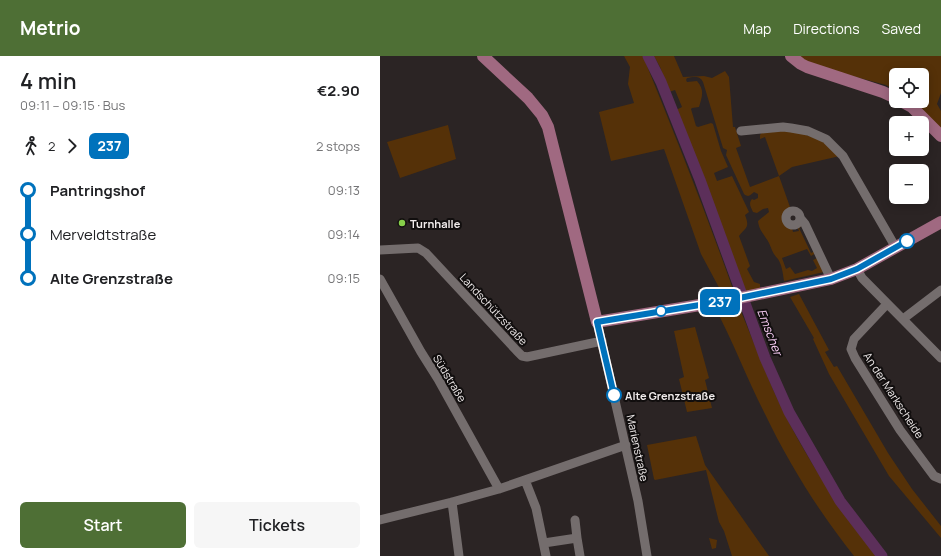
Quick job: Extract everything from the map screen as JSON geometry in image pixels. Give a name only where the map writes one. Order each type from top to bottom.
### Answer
[{"type":"main road","points":[[483,56],[528,98],[542,115],[548,127],[597,322],[742,298],[831,279],[857,269],[941,222]]},
{"type":"main road","points":[[791,56],[807,67],[889,95]]},
{"type":"main road","points":[[913,108],[941,136]]},
{"type":"street","points":[[741,131],[783,127],[808,131],[826,139],[843,156],[896,248]]},
{"type":"street","points":[[800,218],[805,224],[831,279]]},
{"type":"street","name":"Landschützstraße","points":[[380,250],[418,248],[426,253],[516,352],[522,356],[527,357],[602,341]]},
{"type":"street","points":[[857,269],[862,278],[941,358]]},
{"type":"street","name":"Südstraße","points":[[380,279],[499,489]]},
{"type":"street","points":[[903,319],[941,290]]},
{"type":"street","name":"An der Markscheide","points":[[887,304],[854,339],[851,346],[852,353],[867,380],[900,430],[934,476],[941,479]]},
{"type":"street","name":"Marienstraße","points":[[597,322],[626,445],[647,556]]},
{"type":"street","points":[[380,520],[499,489],[626,445]]},
{"type":"street","points":[[525,480],[536,508],[546,556]]},
{"type":"street","points":[[452,502],[459,556]]},
{"type":"street","points":[[575,520],[580,556]]},
{"type":"street","points":[[544,543],[577,538]]},
{"type":"shaded area","points":[[624,56],[643,56],[679,145],[735,295],[723,295],[701,254],[664,149],[611,161],[599,112],[634,103],[628,84],[630,67]]},
{"type":"shaded area","points":[[654,56],[674,56],[683,77],[704,76],[712,78],[725,71],[729,77],[733,127],[735,127],[741,146],[736,148],[750,187],[779,176],[790,207],[783,214],[783,219],[786,225],[792,228],[793,232],[799,231],[797,226],[802,226],[799,228],[811,253],[815,251],[816,253],[811,256],[807,249],[782,258],[786,269],[790,267],[795,274],[808,270],[812,271],[817,268],[813,260],[819,257],[824,272],[784,281],[779,261],[761,230],[758,221],[769,212],[768,208],[757,213],[753,212],[750,202],[752,199],[754,200],[758,198],[758,194],[754,192],[748,196],[744,194],[726,155],[727,150],[723,148],[703,82],[698,77],[687,78],[687,82],[697,81],[700,84],[702,91],[699,107],[691,109],[696,126],[698,127],[711,123],[713,124],[721,151],[728,167],[714,173],[717,181],[732,176],[749,212],[745,215],[747,225],[739,236],[750,266],[747,269],[754,282],[760,284],[760,289],[744,294],[676,110],[682,107],[675,90],[669,92],[660,67]]},
{"type":"shaded area","points":[[795,56],[941,56],[941,93],[937,104],[941,111],[941,130],[929,118],[929,116],[927,116],[919,108],[929,108],[929,68],[889,68],[889,87],[822,68]]},
{"type":"shaded area","points":[[448,125],[456,159],[400,178],[387,142]]},
{"type":"shaded area","points":[[793,130],[825,142],[840,156],[792,167],[779,176],[765,137],[760,139],[762,132]]},
{"type":"shaded area","points":[[799,294],[829,350],[825,352],[834,367],[837,366],[888,453],[912,489],[941,526],[941,538],[889,476],[829,374],[813,339],[814,338],[790,297]]},
{"type":"shaded area","points":[[737,302],[775,394],[797,437],[848,518],[877,556],[854,556],[805,487],[774,433],[714,306]]},
{"type":"shaded area","points":[[695,327],[709,378],[705,380],[712,408],[687,412],[679,379],[684,377],[674,331]]},
{"type":"shaded area","points":[[696,436],[705,465],[769,556],[732,556],[724,531],[719,522],[706,470],[654,479],[647,445]]},
{"type":"shaded area","points":[[709,538],[717,540],[716,548],[712,549]]},
{"type":"waterway","name":"Emscher","points":[[648,56],[661,82],[700,180],[765,358],[789,412],[840,501],[882,556]]},
{"type":"bus line","name":"237","points":[[614,395],[597,322],[753,296],[831,279],[857,269],[907,241]]},
{"type":"place","name":"Turnhalle","points":[[402,223]]},
{"type":"place","name":"Alte Grenzstraße","points":[[614,395]]}]
